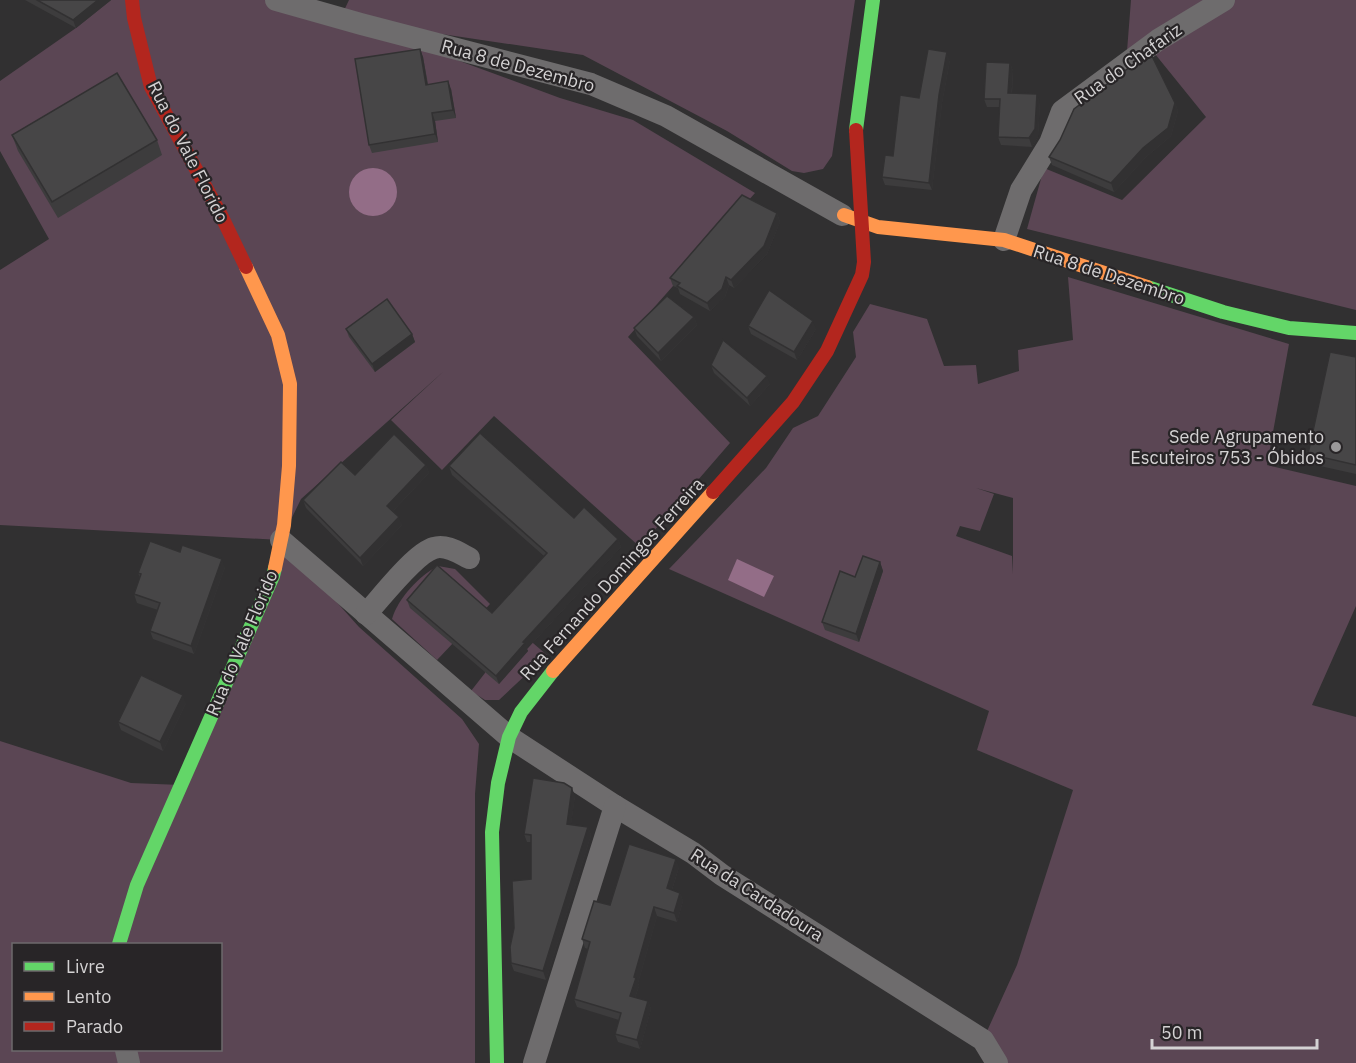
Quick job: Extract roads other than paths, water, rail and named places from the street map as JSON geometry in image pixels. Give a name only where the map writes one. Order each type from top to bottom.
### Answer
[{"type":"street","name":"Rua do Vale Florido","points":[[120,943],[137,885],[273,576],[281,540],[289,466],[290,384],[278,335],[221,215],[151,87],[134,18],[132,0]]},
{"type":"street","name":"Rua 8 de Dezembro","points":[[276,0],[591,84],[666,116],[847,215],[878,227],[1004,240],[1223,312],[1289,327],[1356,333]]},
{"type":"street","points":[[845,152],[856,124],[873,0]]},
{"type":"street","name":"Rua do Chafariz","points":[[1004,240],[1021,190],[1050,143],[1062,111],[1158,40],[1224,0]]},
{"type":"street","name":"Rua Fernando Domingos Ferreira","points":[[497,1063],[492,832],[498,783],[509,736],[521,712],[558,664],[793,402],[827,351],[862,275],[864,262],[847,215],[856,124]]},
{"type":"street","name":"Rua Fernando Domingos Ferreira","points":[[849,260],[850,299]]},
{"type":"street","name":"Rua da Cardadoura","points":[[281,540],[509,736],[982,1040],[997,1063]]},
{"type":"street","points":[[366,614],[421,553],[435,547],[450,548],[469,558]]},
{"type":"street","points":[[534,1063],[615,806]]},
{"type":"place","name":"Sede Agrupamento Escuteiros 753 - Óbidos","points":[[1336,447]]}]
